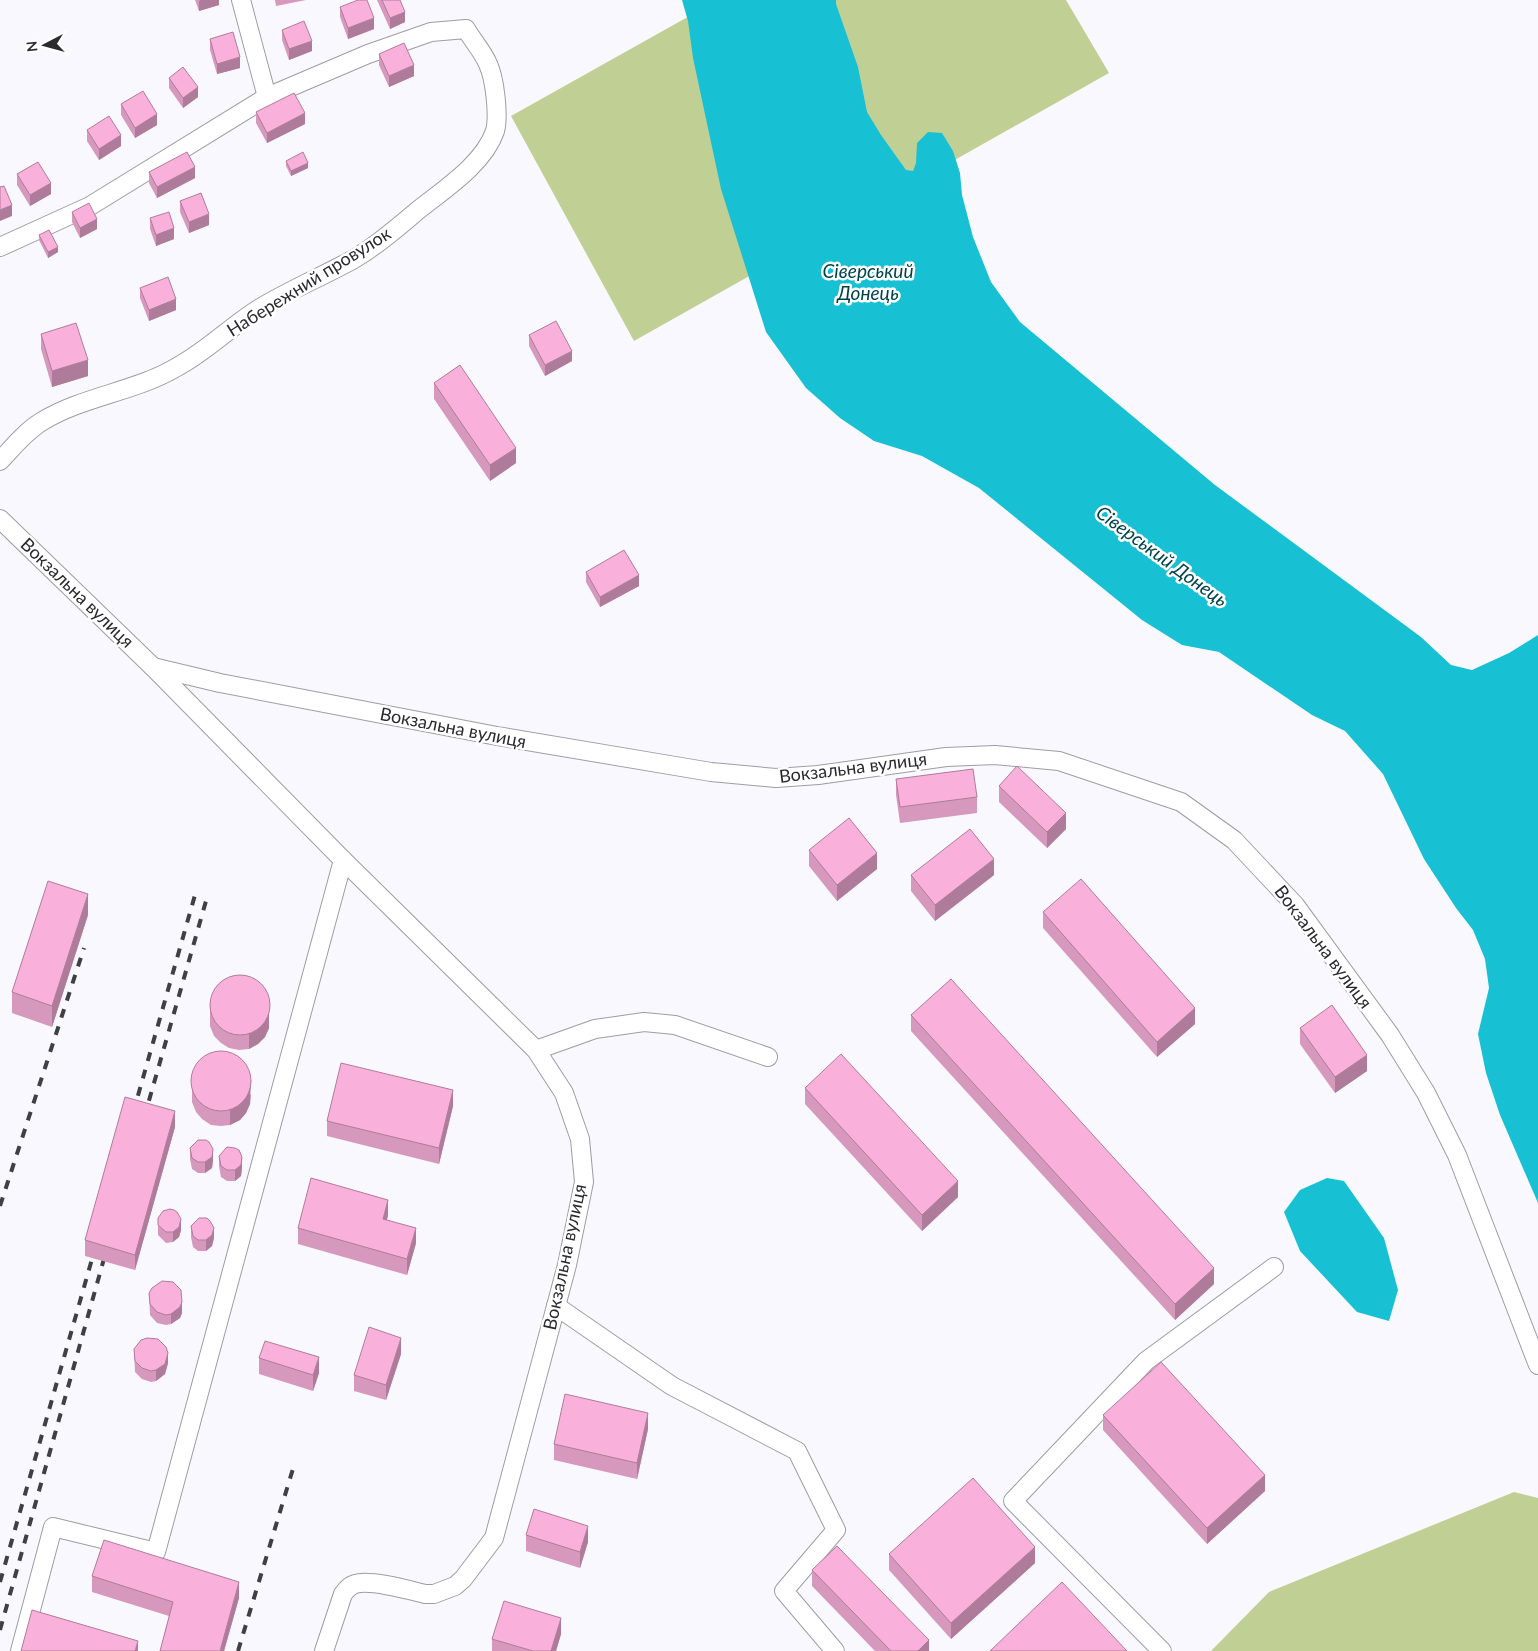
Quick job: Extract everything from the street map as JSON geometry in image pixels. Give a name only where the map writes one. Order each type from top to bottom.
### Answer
[{"type":"street","points":[[241,0],[267,97]]},
{"type":"street","name":"Набережний провулок","points":[[0,247],[90,206],[267,97],[368,54],[432,32],[466,29],[488,65],[497,104],[495,130],[486,150],[466,171],[382,239],[355,258],[262,307],[237,323],[201,352],[177,368],[147,382],[67,409],[41,423],[25,434],[0,461]]},
{"type":"street","name":"Вокзальна вулиця","points":[[0,519],[153,667],[343,860],[536,1050],[564,1094],[580,1139],[584,1182],[567,1265],[494,1538],[463,1579],[455,1586],[434,1594],[366,1582],[348,1587],[343,1594],[324,1651]]},
{"type":"street","name":"Вокзальна вулиця","points":[[153,667],[220,684],[496,736],[711,772],[776,778],[818,775],[946,757],[995,755],[1059,762],[1181,802],[1234,840],[1295,905],[1390,1035],[1426,1093],[1457,1156],[1538,1365]]},
{"type":"street","points":[[20,1651],[53,1527],[156,1552],[343,860]]},
{"type":"street","points":[[536,1050],[595,1030],[644,1022],[675,1025],[768,1057]]},
{"type":"street","points":[[1162,1651],[1013,1501],[1146,1362],[1274,1267]]},
{"type":"street","points":[[556,1306],[672,1386],[796,1450],[836,1530],[784,1591],[835,1651]]},
{"type":"green space","points":[[718,0],[1066,0],[1109,73],[634,341],[511,116]]},
{"type":"green space","points":[[1514,1492],[1538,1498],[1538,1651],[1211,1651],[1269,1592]]},
{"type":"water","name":"Сіверський Донець","points":[[682,0],[836,0],[858,67],[867,112],[906,170],[913,171],[916,163],[917,143],[928,132],[942,133],[953,151],[960,173],[962,195],[973,237],[991,282],[1020,322],[1215,485],[1421,637],[1451,665],[1472,670],[1509,653],[1538,635],[1538,1203],[1500,1115],[1486,1073],[1478,1034],[1489,988],[1485,959],[1473,930],[1424,859],[1383,774],[1345,731],[1312,715],[1219,652],[1182,645],[1142,620],[979,488],[922,456],[874,441],[840,418],[806,388],[766,332],[721,189],[693,58],[688,21]]},
{"type":"water","points":[[1327,1178],[1344,1181],[1384,1238],[1398,1290],[1389,1321],[1357,1312],[1300,1251],[1284,1212],[1300,1190]]},
{"type":"building","points":[[358,0],[367,0],[374,18],[348,28],[340,7]]},
{"type":"building","points":[[382,0],[400,0],[405,12],[390,18]]},
{"type":"building","points":[[304,21],[312,41],[289,49],[282,30]]},
{"type":"building","points":[[233,32],[240,57],[217,64],[210,39]]},
{"type":"building","points":[[404,43],[414,65],[389,76],[379,54]]},
{"type":"building","points":[[183,67],[198,87],[183,98],[169,78]]},
{"type":"building","points":[[143,91],[157,114],[135,128],[121,104]]},
{"type":"building","points":[[294,93],[305,113],[267,133],[256,112]]},
{"type":"building","points":[[109,116],[121,135],[99,149],[87,130]]},
{"type":"building","points":[[187,152],[195,167],[157,187],[149,172]]},
{"type":"building","points":[[303,152],[308,163],[291,171],[286,161]]},
{"type":"building","points":[[38,162],[51,183],[30,195],[17,174]]},
{"type":"building","points":[[4,186],[12,205],[0,210],[0,187]]},
{"type":"building","points":[[201,193],[209,214],[189,222],[180,201]]},
{"type":"building","points":[[89,203],[97,219],[80,228],[72,212]]},
{"type":"building","points":[[169,212],[174,228],[156,235],[150,218]]},
{"type":"building","points":[[49,230],[58,247],[48,252],[39,235]]},
{"type":"building","points":[[168,277],[176,299],[149,310],[140,288]]},
{"type":"building","points":[[556,321],[572,351],[545,365],[529,335]]},
{"type":"building","points":[[76,323],[88,360],[52,371],[41,334]]},
{"type":"building","points":[[460,365],[516,448],[490,465],[434,383]]},
{"type":"building","points":[[624,550],[639,575],[600,597],[586,572]]},
{"type":"building","points":[[1017,766],[1066,813],[1047,832],[999,786]]},
{"type":"building","points":[[973,769],[977,797],[900,807],[896,779]]},
{"type":"building","points":[[849,818],[877,853],[837,885],[809,850]]},
{"type":"building","points":[[970,829],[994,859],[935,905],[911,875]]},
{"type":"building","points":[[1081,879],[1195,1008],[1157,1042],[1043,912]]},
{"type":"building","points":[[48,881],[88,894],[52,1006],[12,992]]},
{"type":"building","points":[[240,975],[256,980],[261,984],[265,989],[270,1005],[265,1021],[261,1026],[256,1030],[240,1035],[224,1030],[219,1026],[215,1021],[210,1005],[215,989],[219,984],[224,980]]},
{"type":"building","points":[[951,979],[1214,1268],[1175,1304],[911,1015]]},
{"type":"building","points":[[1332,1005],[1367,1055],[1335,1077],[1300,1028]]},
{"type":"building","points":[[221,1051],[237,1056],[242,1060],[246,1065],[251,1081],[246,1097],[242,1102],[237,1106],[221,1111],[205,1106],[200,1102],[196,1097],[191,1081],[196,1065],[200,1060],[205,1056]]},
{"type":"building","points":[[841,1054],[958,1181],[922,1215],[805,1088]]},
{"type":"building","points":[[341,1063],[453,1090],[439,1148],[327,1121]]},
{"type":"building","points":[[125,1097],[175,1111],[135,1255],[85,1240]]},
{"type":"building","points":[[198,1140],[206,1140],[213,1149],[212,1157],[205,1162],[198,1162],[192,1158],[190,1148]]},
{"type":"building","points":[[227,1147],[239,1150],[242,1157],[241,1165],[235,1170],[227,1170],[221,1166],[219,1156]]},
{"type":"building","points":[[311,1178],[388,1200],[383,1219],[416,1228],[407,1259],[298,1228]]},
{"type":"building","points":[[170,1209],[177,1212],[181,1219],[179,1227],[173,1232],[166,1232],[158,1225],[158,1218],[163,1211]]},
{"type":"building","points":[[199,1218],[207,1218],[214,1228],[212,1235],[206,1240],[198,1240],[193,1236],[191,1226]]},
{"type":"building","points":[[162,1281],[173,1282],[181,1290],[182,1302],[180,1307],[171,1314],[166,1315],[157,1312],[150,1304],[149,1293],[152,1288]]},
{"type":"building","points":[[369,1327],[401,1338],[386,1385],[354,1375]]},
{"type":"building","points":[[147,1338],[158,1339],[166,1347],[168,1353],[165,1364],[151,1371],[142,1368],[135,1361],[134,1349],[141,1340]]},
{"type":"building","points":[[265,1341],[319,1357],[313,1375],[259,1358]]},
{"type":"building","points":[[1161,1362],[1265,1475],[1207,1528],[1103,1415]]},
{"type":"building","points":[[565,1394],[648,1413],[637,1463],[554,1444]]},
{"type":"building","points":[[973,1478],[1035,1547],[951,1623],[889,1554]]},
{"type":"building","points":[[534,1509],[588,1526],[580,1552],[526,1535]]},
{"type":"building","points":[[104,1540],[239,1582],[220,1651],[160,1651],[173,1602],[92,1576]]},
{"type":"building","points":[[837,1546],[929,1640],[918,1651],[891,1651],[812,1570]]},
{"type":"building","points":[[1062,1582],[1127,1651],[990,1651]]},
{"type":"building","points":[[504,1601],[561,1618],[551,1651],[533,1651],[492,1639]]},
{"type":"building","points":[[32,1610],[138,1641],[135,1651],[21,1651]]},
{"type":"railway","points":[[144,1118],[208,894]]},
{"type":"railway","points":[[133,1113],[195,895]]},
{"type":"railway","points":[[0,1206],[84,948]]},
{"type":"railway","points":[[0,1582],[96,1245]]},
{"type":"railway","points":[[0,1630],[107,1248]]},
{"type":"railway","points":[[238,1651],[295,1462]]}]
